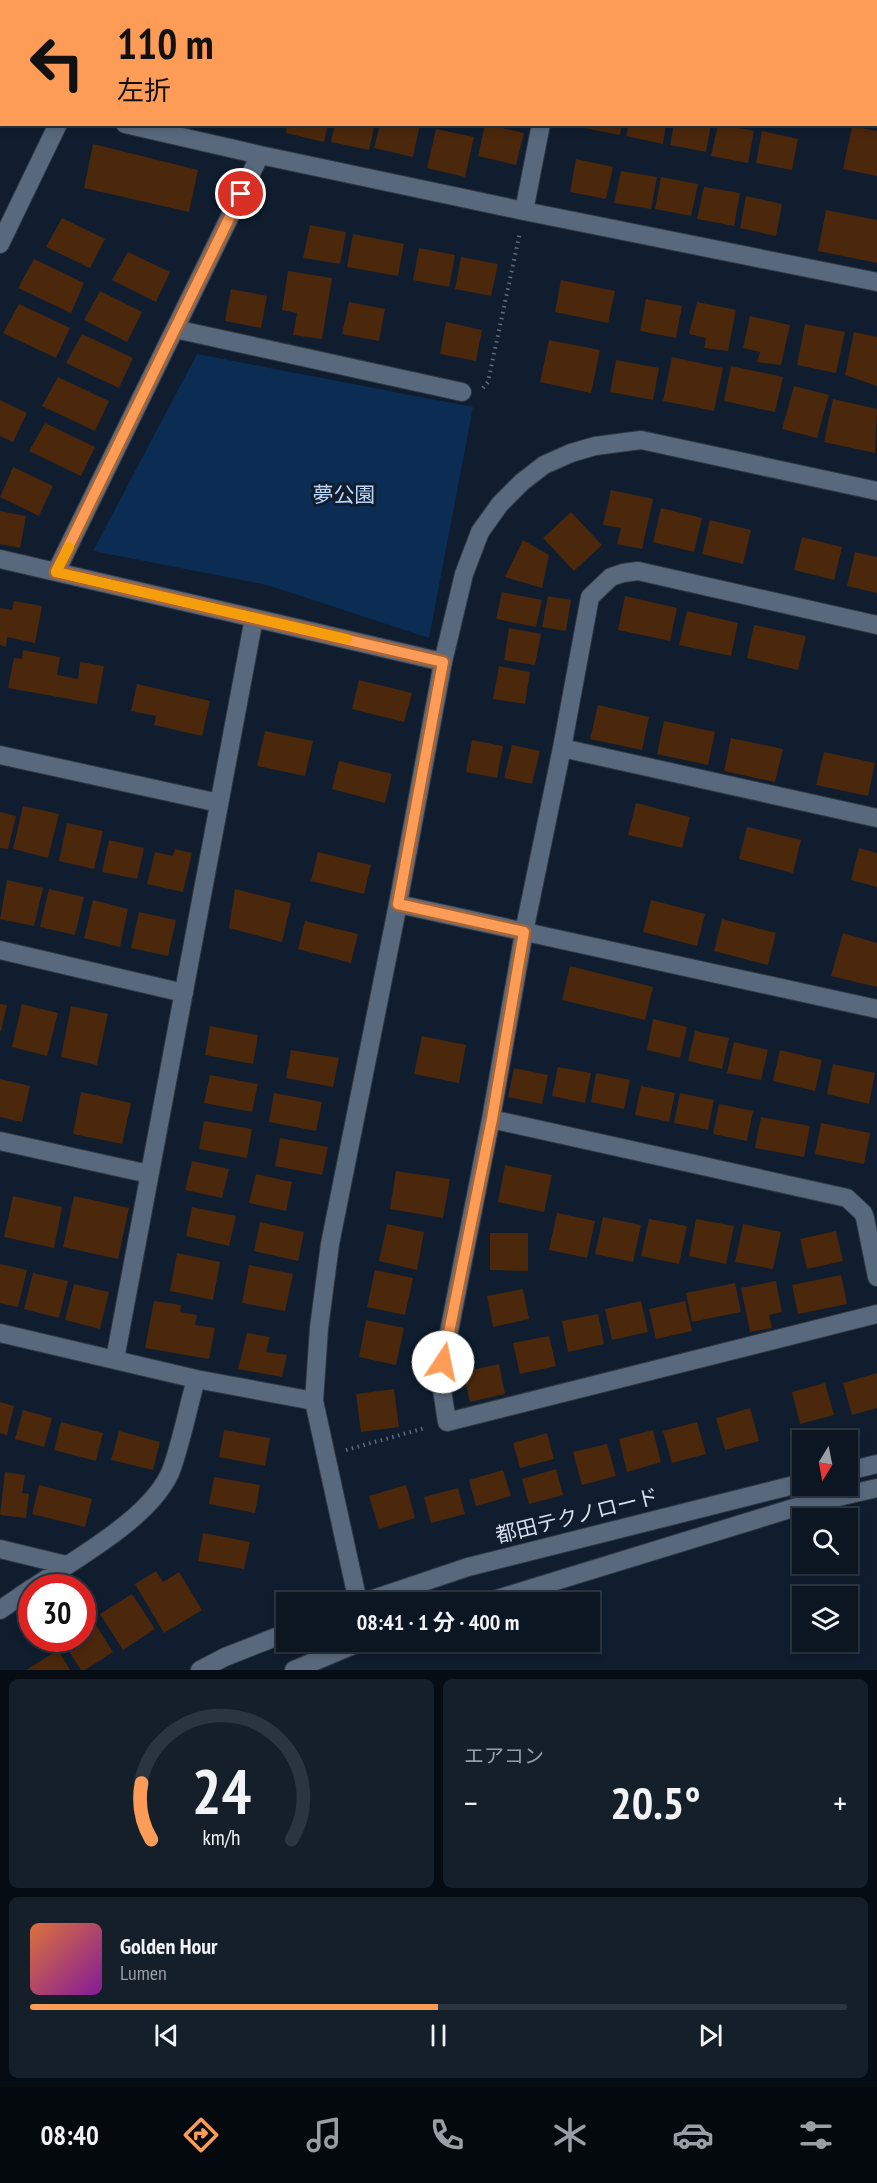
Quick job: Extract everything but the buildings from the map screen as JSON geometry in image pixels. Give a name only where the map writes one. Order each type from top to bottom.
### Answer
[{"type":"street","points":[[0,244],[57,126]]},
{"type":"street","points":[[135,126],[524,211],[877,282]]},
{"type":"street","points":[[524,211],[541,126]]},
{"type":"street","points":[[56,572],[260,155]]},
{"type":"street","points":[[175,329],[462,392]]},
{"type":"street","points":[[356,1592],[314,1401],[319,1328],[330,1244],[398,904],[443,662],[464,574],[480,532],[500,504],[522,482],[544,465],[571,453],[595,446],[641,440],[877,491]]},
{"type":"street","points":[[0,559],[443,662]]},
{"type":"street","points":[[877,625],[638,572],[611,577],[590,597],[524,932],[492,1119],[443,1362],[442,1390],[447,1422],[877,1314]]},
{"type":"street","points":[[114,1359],[254,618]]},
{"type":"street","points":[[562,748],[877,818]]},
{"type":"street","points":[[0,755],[219,803]]},
{"type":"street","points":[[398,904],[877,1009]]},
{"type":"street","points":[[0,950],[184,993]]},
{"type":"street","points":[[492,1119],[848,1197],[865,1218],[877,1277]]},
{"type":"street","points":[[0,1141],[149,1174]]},
{"type":"street","points":[[0,1333],[195,1378],[314,1401]]},
{"type":"street","points":[[52,1574],[120,1528],[143,1509],[165,1482],[172,1469],[195,1378]]},
{"type":"street","points":[[858,1469],[877,1464]]},
{"type":"street","name":"都田テクノロード","points":[[394,1592],[468,1567],[792,1485]]},
{"type":"street","points":[[520,1592],[803,1505],[877,1488]]},
{"type":"street","points":[[0,1549],[66,1564]]},
{"type":"street","points":[[0,1610],[18,1598]]},
{"type":"street","points":[[200,1670],[225,1657],[276,1637]]},
{"type":"street","points":[[294,1670],[337,1652]]},
{"type":"path","points":[[462,392],[480,391],[488,382],[524,211]]},
{"type":"path","points":[[325,1455],[447,1422]]},
{"type":"green space","name":"夢公園","points":[[197,354],[473,407],[429,638],[267,585],[93,551]]},
{"type":"slow traffic","points":[[69,547],[56,572],[347,639]]},
{"type":"route","points":[[241,194],[56,572],[443,662],[398,904],[524,932],[492,1119],[443,1362]]}]
